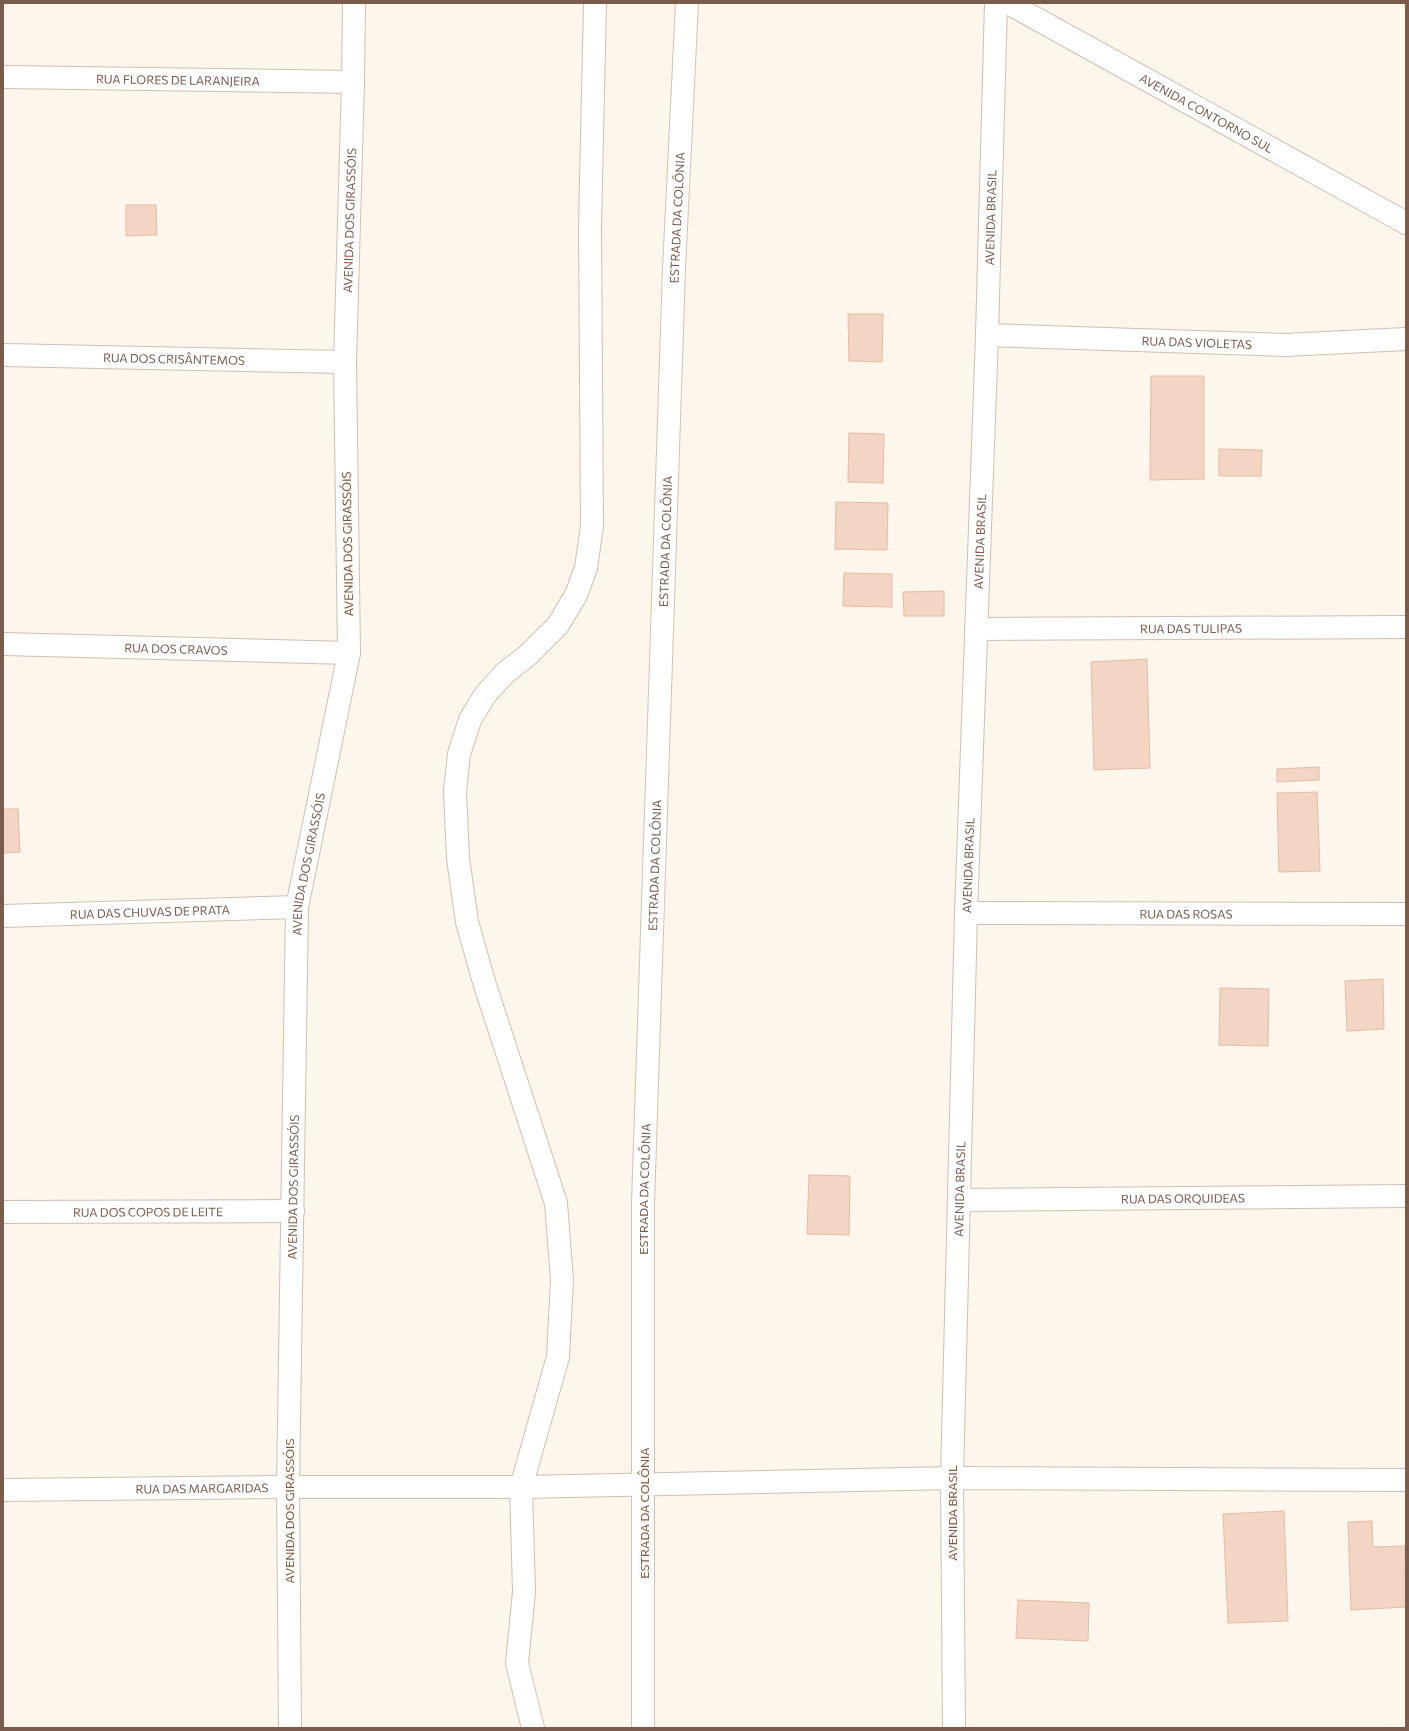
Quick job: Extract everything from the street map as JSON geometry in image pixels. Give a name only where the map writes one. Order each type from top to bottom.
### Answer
[{"type":"street","name":"AVENIDA DOS GIRASSÓIS","points":[[290,1728],[288,1487],[297,907],[348,653],[344,362],[353,82],[354,3]]},
{"type":"street","points":[[533,1728],[517,1663],[524,1592],[521,1487],[558,1356],[562,1280],[556,1203],[484,982],[467,922],[458,858],[454,791],[459,754],[470,720],[485,695],[505,674],[528,655],[558,626],[576,595],[586,568],[592,526],[590,227],[596,3]]},
{"type":"street","name":"ESTRADA DA COLÔNIA","points":[[643,1728],[644,1195],[674,269],[688,3]]},
{"type":"street","name":"AVENIDA BRASIL","points":[[954,1728],[952,1478],[966,913],[987,335],[996,3]]},
{"type":"street","name":"AVENIDA CONTORNO SUL","points":[[1008,3],[1406,223]]},
{"type":"street","name":"RUA FLORES DE LARANJEIRA","points":[[3,77],[353,82]]},
{"type":"street","name":"RUA DAS VIOLETAS","points":[[987,335],[1285,345],[1406,339]]},
{"type":"street","name":"RUA DOS CRISÂNTEMOS","points":[[3,355],[344,362]]},
{"type":"street","name":"RUA DAS TULIPAS","points":[[976,628],[1406,627]]},
{"type":"street","name":"RUA DOS CRAVOS","points":[[3,644],[348,653]]},
{"type":"street","name":"RUA DAS CHUVAS DE PRATA","points":[[3,916],[297,907]]},
{"type":"street","name":"RUA DAS ROSAS","points":[[966,913],[1406,914]]},
{"type":"street","name":"RUA DAS ORQUIDEAS","points":[[960,1200],[1406,1196]]},
{"type":"street","name":"RUA DOS COPOS DE LEITE","points":[[3,1212],[293,1211]]},
{"type":"street","name":"RUA DAS MARGARIDAS","points":[[3,1490],[288,1487],[521,1487],[952,1478],[1406,1480]]},
{"type":"building","points":[[126,205],[156,205],[157,235],[126,236]]},
{"type":"building","points":[[848,314],[883,314],[882,362],[849,361]]},
{"type":"building","points":[[1151,376],[1204,376],[1204,479],[1150,480]]},
{"type":"building","points":[[849,433],[884,434],[883,483],[848,482]]},
{"type":"building","points":[[1219,449],[1262,450],[1261,476],[1219,476]]},
{"type":"building","points":[[836,502],[888,503],[887,550],[835,549]]},
{"type":"building","points":[[844,573],[892,574],[892,607],[843,606]]},
{"type":"building","points":[[944,591],[944,616],[904,616],[903,592]]},
{"type":"building","points":[[1147,659],[1150,768],[1094,770],[1091,662]]},
{"type":"building","points":[[1319,767],[1319,780],[1277,782],[1277,769]]},
{"type":"building","points":[[1317,792],[1320,871],[1279,872],[1277,793]]},
{"type":"building","points":[[3,809],[18,809],[20,852],[3,853]]},
{"type":"building","points":[[1383,979],[1384,1029],[1347,1031],[1345,981]]},
{"type":"building","points":[[1220,988],[1269,989],[1268,1046],[1219,1045]]},
{"type":"building","points":[[809,1175],[850,1176],[849,1235],[807,1234]]},
{"type":"building","points":[[1284,1511],[1288,1621],[1228,1623],[1223,1514]]},
{"type":"building","points":[[1372,1521],[1373,1547],[1405,1546],[1406,1607],[1351,1610],[1348,1522]]},
{"type":"building","points":[[1018,1600],[1089,1603],[1088,1641],[1016,1638]]}]
